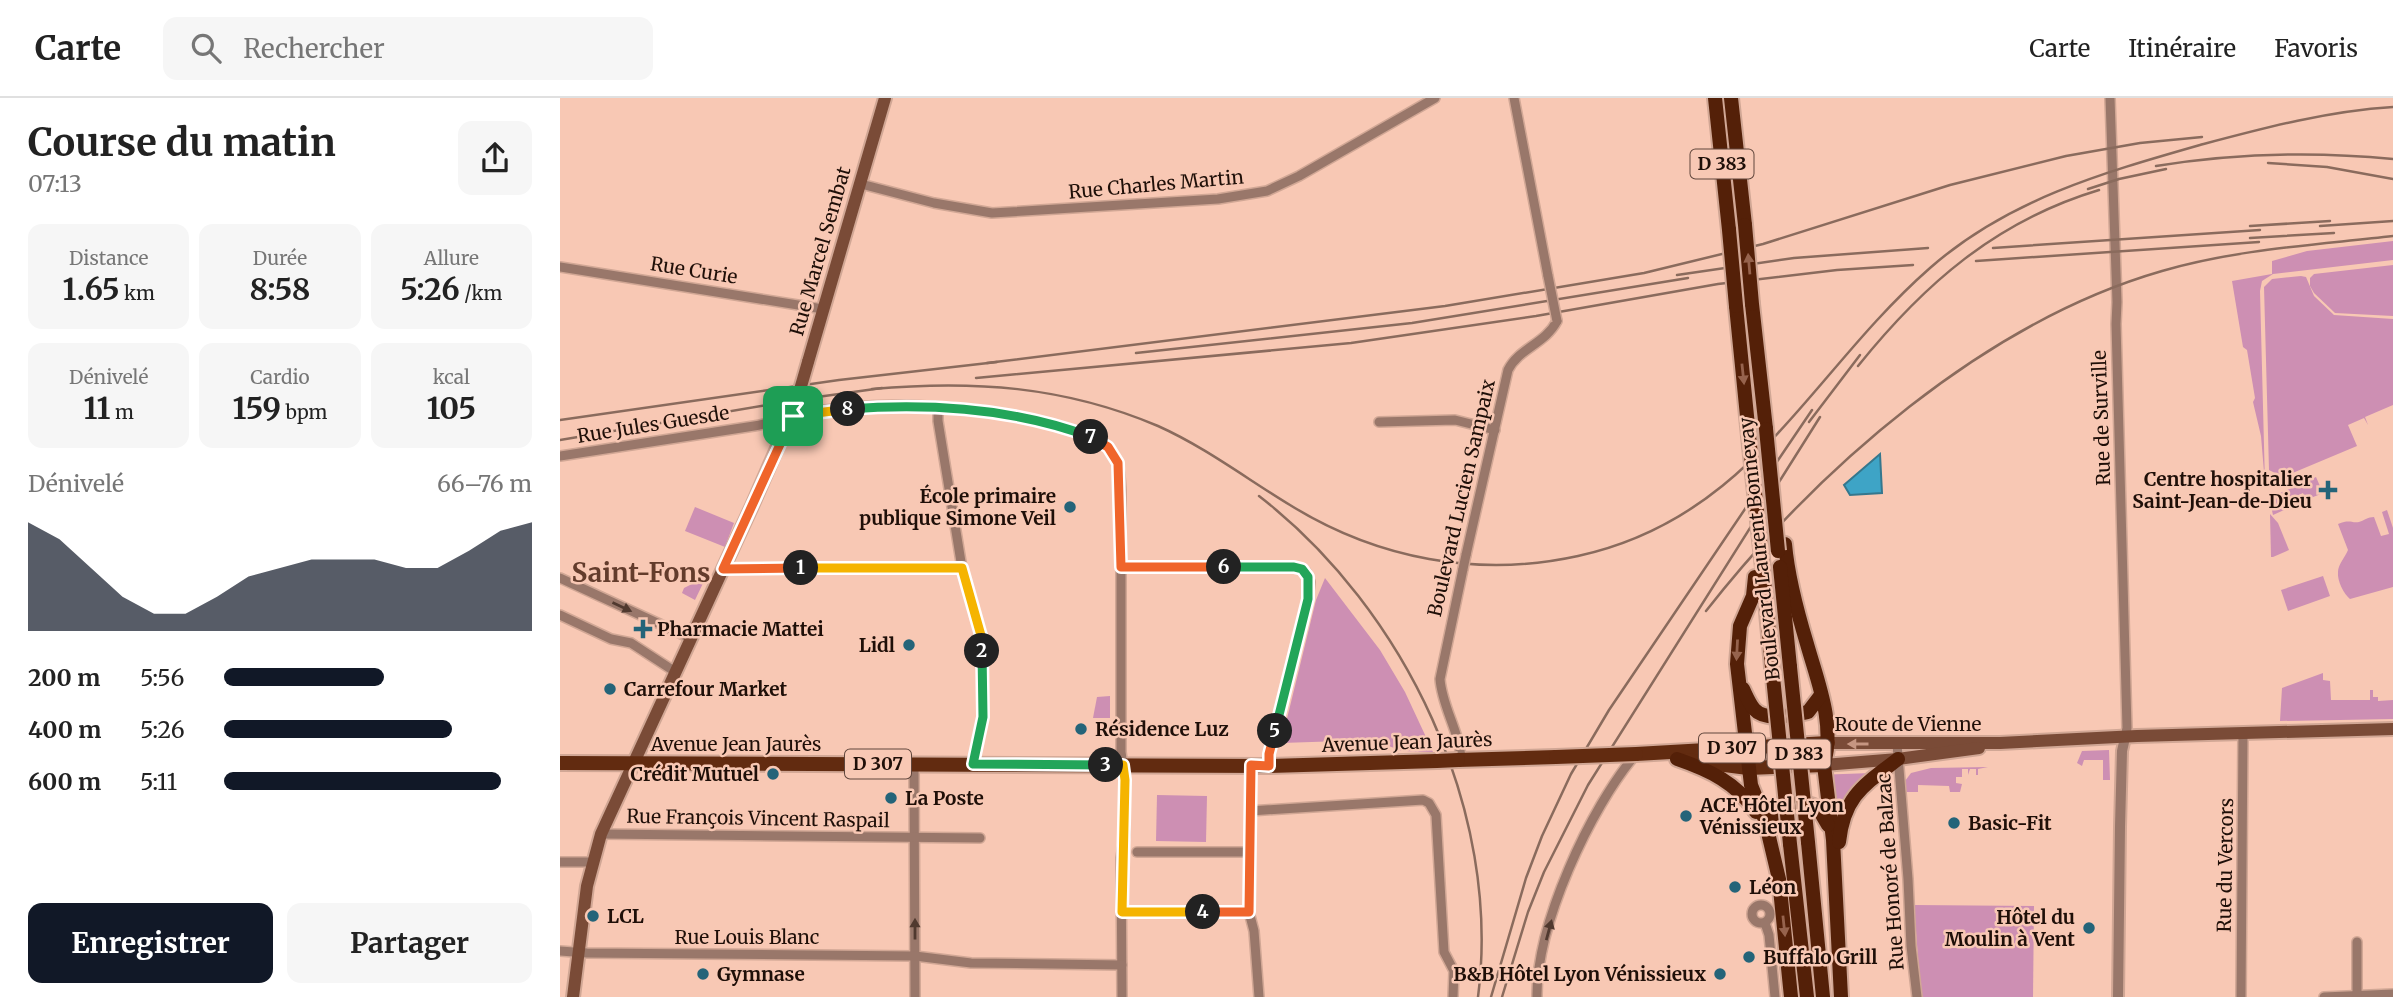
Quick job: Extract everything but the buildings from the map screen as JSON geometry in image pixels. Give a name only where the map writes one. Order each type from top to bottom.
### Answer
[{"type":"highway","name":"Boulevard Laurent Bonnevay","points":[[1716,98],[1758,518],[1759,572],[1772,667],[1807,997]]},
{"type":"highway","name":"Boulevard Laurent Bonnevay","points":[[1731,98],[1752,304],[1769,426],[1823,997]]},
{"type":"highway","points":[[1781,547],[1828,720],[1824,765],[1833,839],[1841,997]]},
{"type":"highway","points":[[1759,572],[1753,596],[1740,626],[1736,657],[1751,785],[1776,860],[1791,997]]},
{"type":"highway","points":[[1738,682],[1754,708],[1766,715],[1792,716],[1808,712],[1821,695]]},
{"type":"highway","points":[[1835,878],[1840,831],[1850,800],[1898,752]]},
{"type":"highway","points":[[1677,759],[1707,769],[1732,785],[1751,805],[1769,835]]},
{"type":"highway","points":[[1769,835],[1777,811],[1782,807],[1802,803],[1813,805],[1822,812],[1833,839]]},
{"type":"main road","name":"Rue Marcel Sembat","points":[[572,997],[592,862],[601,834],[794,411],[885,98]]},
{"type":"main road","name":"Route de Vienne","points":[[1636,754],[1828,743],[1898,752],[1956,752],[2000,743],[2393,729]]},
{"type":"main road","name":"Route de Vienne","points":[[1636,754],[1748,768],[1824,765],[1898,752]]},
{"type":"main road","name":"Avenue Jean Jaurès","points":[[634,763],[1269,766],[1636,754]]},
{"type":"main road","name":"D 307","points":[[560,763],[634,763]]},
{"type":"street","name":"Rue Charles Martin","points":[[861,184],[934,203],[992,213],[1218,200],[1267,191],[1299,176],[1435,98]]},
{"type":"street","name":"Boulevard Lucien Sampaix","points":[[1459,760],[1458,744],[1440,690],[1440,679],[1466,555],[1508,370],[1515,357],[1544,339],[1557,321],[1514,98]]},
{"type":"street","name":"Rue de Surville","points":[[2110,98],[2127,728],[2125,738]]},
{"type":"street","name":"Rue Curie","points":[[560,267],[823,309]]},
{"type":"street","name":"Rue Jules Guesde","points":[[560,456],[765,424],[794,411],[871,407],[986,411],[1023,417],[1089,436],[1108,447],[1119,469],[1125,833],[1122,858],[1122,997]]},
{"type":"street","points":[[938,408],[937,421],[962,568],[982,639],[983,717],[973,764]]},
{"type":"street","points":[[1379,422],[1455,420],[1494,430]]},
{"type":"street","points":[[1121,567],[1294,567],[1302,569],[1308,577],[1308,599],[1269,754],[1269,766]]},
{"type":"street","points":[[723,569],[962,568]]},
{"type":"street","points":[[560,578],[690,638]]},
{"type":"street","points":[[560,615],[611,639],[631,643],[674,671]]},
{"type":"street","name":"Rue du Vercors","points":[[2241,997],[2243,733]]},
{"type":"street","points":[[2118,997],[2122,751],[2125,738]]},
{"type":"street","name":"Rue Honoré de Balzac","points":[[1898,752],[1917,997]]},
{"type":"street","points":[[1537,997],[1538,972],[1563,879],[1610,788],[1636,754]]},
{"type":"street","points":[[914,765],[915,997]]},
{"type":"street","points":[[1251,765],[1249,912],[1254,931],[1259,997]]},
{"type":"street","points":[[1250,811],[1423,800],[1429,803],[1436,815],[1444,952],[1454,971],[1454,997]]},
{"type":"street","name":"Rue François Vincent Raspail","points":[[601,834],[980,838]]},
{"type":"street","points":[[1137,852],[1250,852]]},
{"type":"street","points":[[1767,907],[1776,892],[1776,860]]},
{"type":"street","points":[[560,862],[592,862]]},
{"type":"street","points":[[1758,905],[1767,907],[1770,915],[1765,923],[1754,921],[1752,912],[1758,905]]},
{"type":"street","points":[[1122,912],[1249,912]]},
{"type":"street","points":[[1765,923],[1769,934],[1775,997]]},
{"type":"street","points":[[2357,942],[2357,996]]},
{"type":"street","name":"Rue Louis Blanc","points":[[560,951],[915,956],[971,963],[1122,965]]},
{"type":"street","points":[[2324,997],[2393,994]]},
{"type":"shaded area","points":[[2393,241],[2393,260],[2273,274],[2262,281],[2260,291],[2265,484],[2261,436],[2253,402],[2255,398],[2232,281],[2272,274],[2272,261],[2307,251]]},
{"type":"shaded area","points":[[2393,265],[2393,316],[2335,313],[2310,286],[2310,278],[2314,274]]},
{"type":"shaded area","points":[[2306,277],[2314,296],[2334,315],[2393,319],[2393,405],[2365,417],[2368,425],[2364,418],[2348,425],[2357,446],[2283,477],[2269,470],[2264,287],[2272,279]]},
{"type":"shaded area","points":[[2316,477],[2323,493],[2306,500],[2303,493],[2290,499],[2293,506],[2273,515],[2271,506],[2278,494]]},
{"type":"shaded area","points":[[695,507],[734,523],[725,547],[685,531]]},
{"type":"shaded area","points":[[2387,510],[2393,528],[2393,587],[2350,599],[2341,587],[2338,576],[2339,567],[2348,550],[2338,524],[2374,517],[2381,536],[2389,534],[2382,512]]},
{"type":"shaded area","points":[[2270,514],[2278,523],[2289,550],[2273,557],[2271,557]]},
{"type":"shaded area","points":[[2323,576],[2330,596],[2288,611],[2281,590]]},
{"type":"shaded area","points":[[706,577],[695,600],[682,593],[684,588]]},
{"type":"shaded area","points":[[1325,578],[1380,650],[1405,692],[1433,752],[1402,751],[1373,740],[1281,743],[1316,600]]},
{"type":"shaded area","points":[[2323,673],[2323,680],[2330,681],[2331,700],[2370,700],[2370,690],[2373,690],[2373,697],[2378,697],[2378,701],[2393,700],[2393,719],[2280,721],[2282,688]]},
{"type":"shaded area","points":[[1110,696],[1110,718],[1093,718],[1097,697]]},
{"type":"shaded area","points":[[2109,750],[2110,780],[2103,780],[2103,760],[2084,760],[2082,766],[2077,763],[2082,751]]},
{"type":"shaded area","points":[[1988,767],[1978,769],[1978,775],[1976,769],[1970,769],[1968,775],[1968,769],[1962,769],[1962,777],[1956,777],[1956,783],[1962,784],[1960,792],[1950,792],[1949,786],[1918,785],[1918,792],[1906,792],[1905,781],[1911,773],[1931,768]]},
{"type":"shaded area","points":[[1871,773],[1836,823],[1828,790],[1816,775]]},
{"type":"shaded area","points":[[1157,795],[1207,796],[1206,842],[1156,841]]},
{"type":"shaded area","points":[[1914,905],[2034,906],[2033,997],[1921,997]]},
{"type":"water","points":[[1880,454],[1882,493],[1850,495],[1844,485]]},
{"type":"railway","points":[[872,389],[982,386],[1053,394],[1088,402],[1158,426],[1323,524],[1393,551],[1466,564],[1503,565],[1578,556],[1638,537],[1689,510],[1734,476],[1774,438],[1887,309],[1930,268],[1991,224],[2057,191],[2163,156],[2296,121],[2393,107]]},
{"type":"railway","points":[[987,363],[1445,306],[1644,273],[1763,244],[1950,185],[2066,156],[2140,143],[2202,137]]},
{"type":"railway","points":[[2156,166],[2216,158],[2274,155],[2393,159]]},
{"type":"railway","points":[[2268,163],[2327,167],[2393,179]]},
{"type":"railway","points":[[2088,189],[2166,169]]},
{"type":"railway","points":[[1858,366],[1909,308],[1965,259],[2027,219],[2099,190]]},
{"type":"railway","points":[[2250,226],[2330,221]]},
{"type":"railway","points":[[2320,226],[2393,221]]},
{"type":"railway","points":[[1993,248],[2260,230]]},
{"type":"railway","points":[[2250,238],[2334,233]]},
{"type":"railway","points":[[1706,611],[1750,557],[1853,454],[1910,406],[1969,363],[2032,326],[2096,294],[2190,264],[2277,249],[2393,236]]},
{"type":"railway","points":[[1976,261],[2259,242]]},
{"type":"railway","points":[[1677,275],[1794,258],[1928,248]]},
{"type":"railway","points":[[976,378],[1351,343],[1536,316],[1718,284],[1837,270],[1913,265]]},
{"type":"railway","points":[[1136,353],[1412,323],[1688,278]]},
{"type":"railway","points":[[1809,422],[1860,355]]},
{"type":"railway","points":[[560,420],[839,380],[997,362]]},
{"type":"railway","points":[[560,440],[882,388]]},
{"type":"railway","points":[[1491,997],[1526,878],[1571,774],[1609,710],[1812,410]]},
{"type":"railway","points":[[1502,997],[1528,912],[1544,872],[1588,785],[1820,417]]},
{"type":"railway","points":[[1259,496],[1311,542],[1358,596],[1399,655],[1432,719],[1458,787],[1474,856],[1481,927],[1478,997]]},
{"type":"place","name":"Centre hospitalier Saint-Jean-de-Dieu","points":[[2328,490]]},
{"type":"place","name":"École primaire publique Simone Veil","points":[[1070,507]]},
{"type":"place","name":"Pharmacie Mattei","points":[[643,629]]},
{"type":"place","name":"Lidl","points":[[909,645]]},
{"type":"place","name":"Carrefour Market","points":[[610,689]]},
{"type":"place","name":"Résidence Luz","points":[[1081,729]]},
{"type":"place","name":"Crédit Mutuel","points":[[773,774]]},
{"type":"place","name":"La Poste","points":[[891,798]]},
{"type":"place","name":"ACE Hôtel Lyon Vénissieux","points":[[1686,816]]},
{"type":"place","name":"Basic-Fit","points":[[1954,823]]},
{"type":"place","name":"Léon","points":[[1735,887]]},
{"type":"place","name":"LCL","points":[[593,916]]},
{"type":"place","name":"Hôtel du Moulin à Vent","points":[[2089,928]]},
{"type":"place","name":"Buffalo Grill","points":[[1749,957]]},
{"type":"place","name":"Gymnase","points":[[703,974]]},
{"type":"place","name":"B&B Hôtel Lyon Vénissieux","points":[[1720,974]]},
{"type":"district","name":"Saint-Fons","points":[[641,573]]},
{"type":"route","points":[[871,407],[938,408],[986,411],[1065,428],[1104,444],[1118,463],[1121,567],[1294,567],[1306,572],[1310,582],[1308,599],[1269,754],[1269,766],[1251,765],[1249,912],[1122,912],[1125,833],[1123,765],[973,764],[983,717],[982,639],[962,568],[723,569],[793,416],[871,407]]}]
